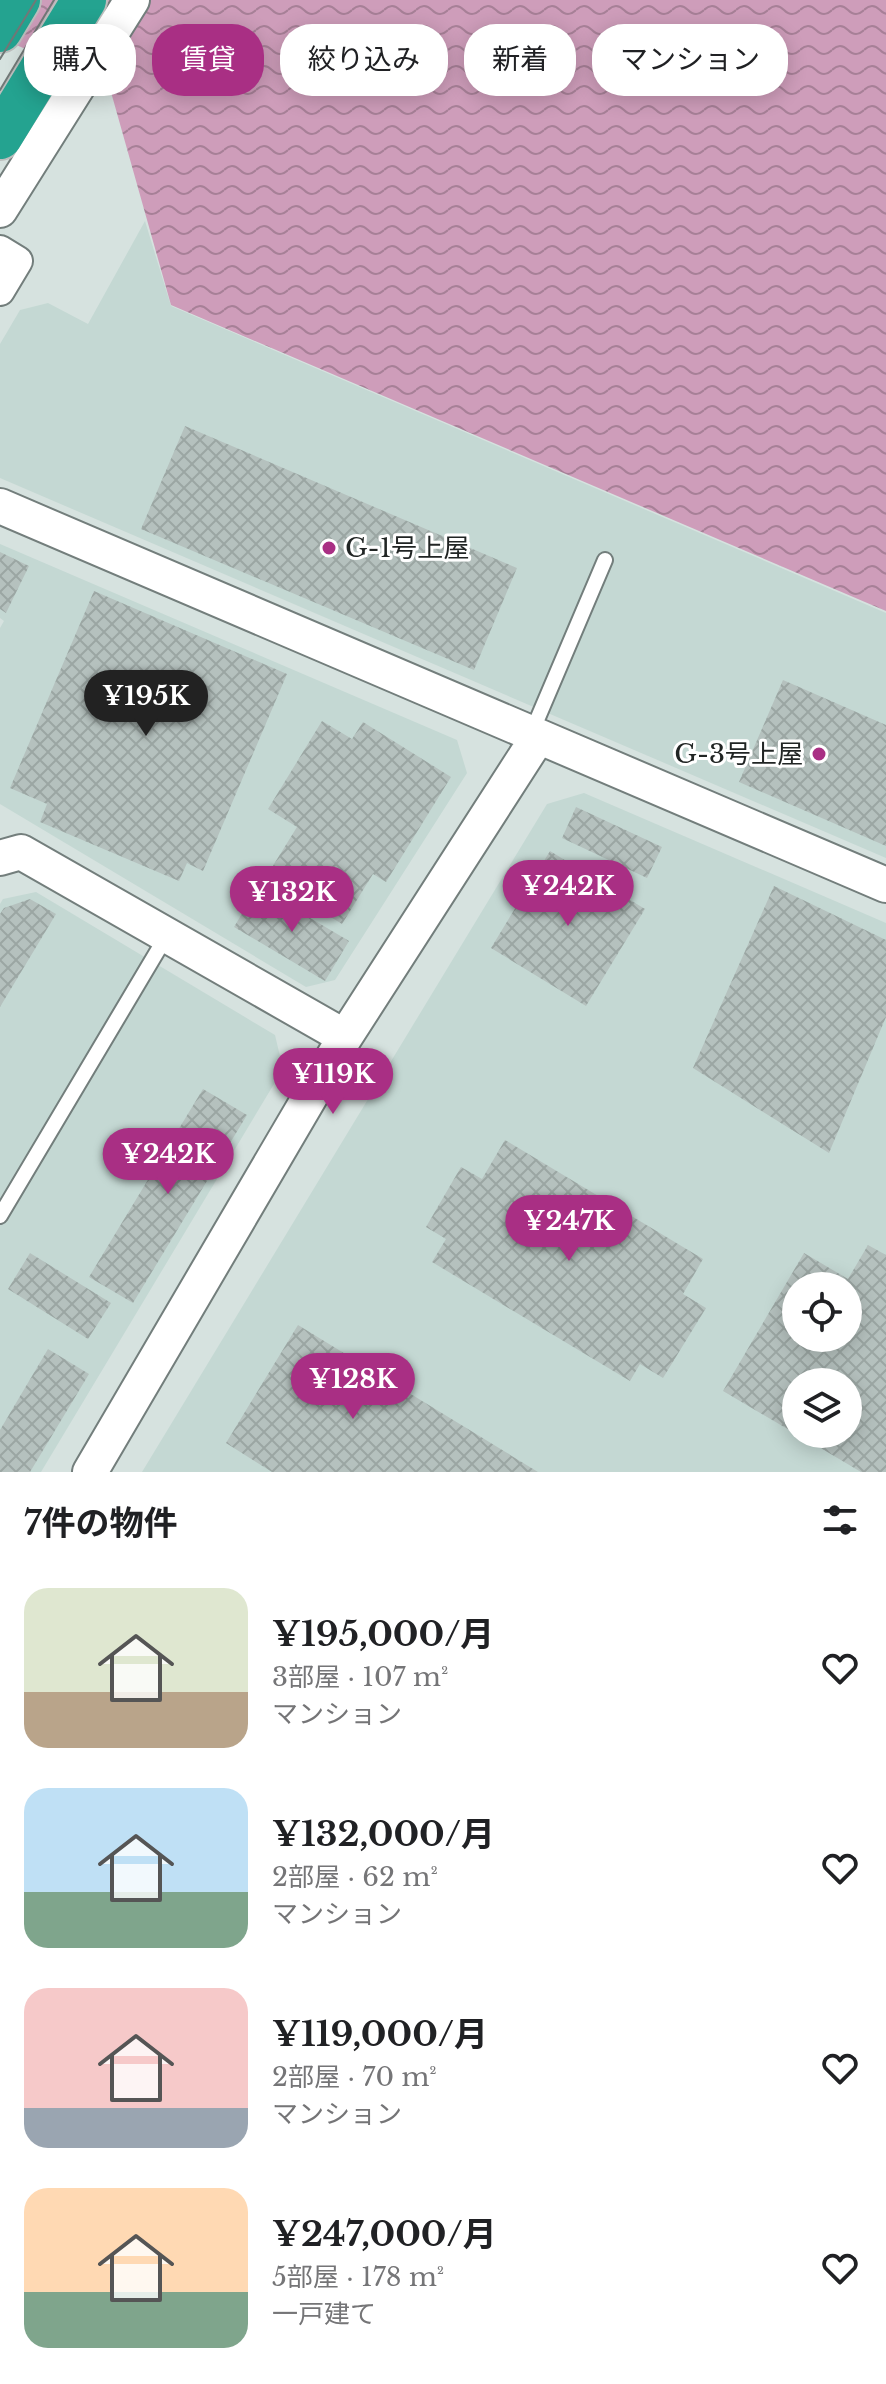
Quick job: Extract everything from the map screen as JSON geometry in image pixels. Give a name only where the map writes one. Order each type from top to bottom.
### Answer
[{"type":"highway","points":[[0,30],[18,0]]},
{"type":"highway","points":[[0,137],[84,0]]},
{"type":"street","points":[[0,210],[132,0]]},
{"type":"street","points":[[0,291],[9,256]]},
{"type":"street","points":[[0,506],[886,885]]},
{"type":"street","points":[[90,1472],[345,1037],[534,735]]},
{"type":"street","points":[[0,858],[21,852],[345,1037]]},
{"type":"lane","points":[[534,735],[605,560]]},
{"type":"lane","points":[[0,1216],[167,935]]},
{"type":"shaded area","points":[[145,221],[171,306],[886,613],[886,858],[0,478],[0,344],[20,310],[48,303],[88,324]]},
{"type":"shaded area","points":[[0,544],[457,740],[467,773],[335,980],[306,987],[0,804],[0,628],[4,621],[0,618]]},
{"type":"shaded area","points":[[584,793],[886,923],[886,1472],[142,1472],[547,804]]},
{"type":"shaded area","points":[[36,892],[275,1035],[283,1069],[41,1472],[0,1472],[0,904],[3,899]]},
{"type":"water","points":[[0,0],[886,0],[886,611],[171,305],[112,96],[136,96],[136,24],[24,24],[24,48],[0,38]]},
{"type":"building","name":"G-1号上屋","points":[[185,426],[517,568],[474,670],[141,529]]},
{"type":"building","points":[[0,552],[29,566],[6,613],[0,609]]},
{"type":"building","points":[[94,591],[287,674],[203,871],[187,863],[179,881],[40,822],[47,804],[10,788]]},
{"type":"building","name":"G-3号上屋","points":[[783,680],[886,725],[886,846],[739,782]]},
{"type":"building","points":[[322,721],[352,739],[363,722],[451,777],[386,882],[373,874],[342,924],[266,877],[297,827],[268,809]]},
{"type":"building","points":[[576,807],[662,847],[647,878],[562,838]]},
{"type":"building","points":[[550,851],[645,909],[586,1006],[491,948]]},
{"type":"building","points":[[774,886],[886,940],[886,1017],[829,1153],[693,1068]]},
{"type":"building","points":[[258,887],[349,941],[325,981],[234,927]]},
{"type":"building","points":[[30,899],[56,914],[0,1007],[0,914],[4,908]]},
{"type":"building","points":[[203,1089],[247,1115],[133,1303],[89,1277]]},
{"type":"building","points":[[505,1140],[703,1259],[683,1294],[706,1308],[663,1378],[640,1364],[630,1381],[432,1262],[446,1239],[426,1227],[461,1167],[482,1179]]},
{"type":"building","points":[[868,1245],[886,1255],[886,1472],[861,1472],[821,1448],[862,1448],[862,1368],[782,1368],[782,1426],[723,1391],[782,1290],[782,1352],[862,1352],[862,1272],[852,1272]]},
{"type":"building","points":[[30,1253],[111,1303],[88,1339],[8,1289]]},
{"type":"building","points":[[804,1253],[836,1272],[793,1272]]},
{"type":"building","points":[[298,1325],[538,1472],[272,1472],[226,1443]]},
{"type":"building","points":[[48,1349],[89,1374],[30,1472],[0,1472],[0,1430]]},
{"type":"tram line","points":[[0,59],[36,0]]},
{"type":"tram line","points":[[0,90],[54,0]]},
{"type":"place","name":"G-1号上屋","points":[[329,548]]},
{"type":"place","name":"G-3号上屋","points":[[819,754]]}]
